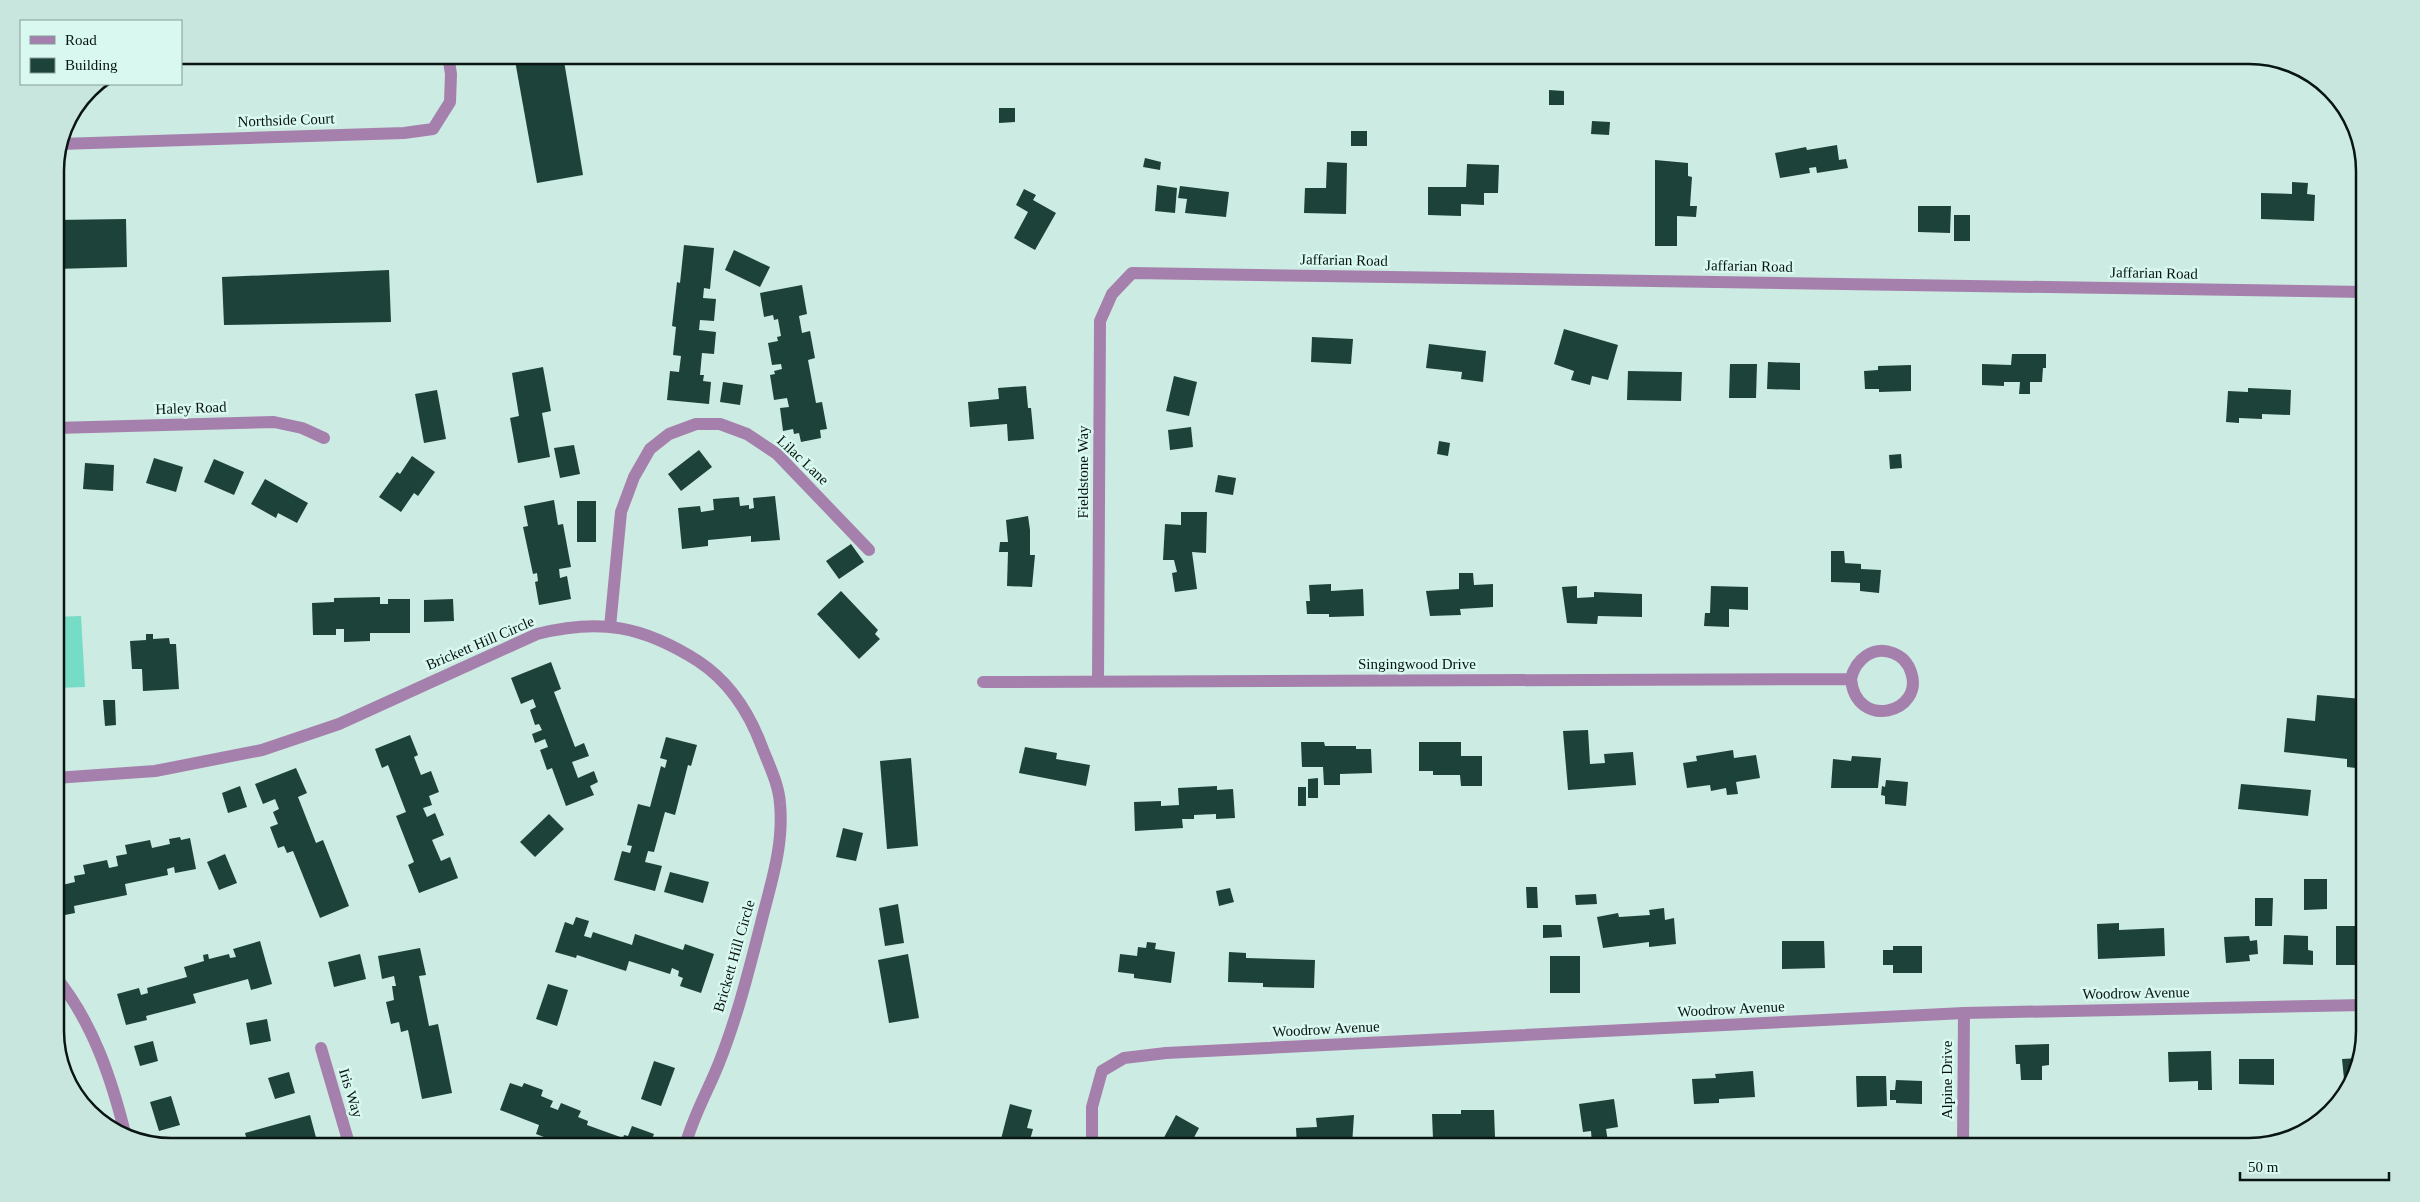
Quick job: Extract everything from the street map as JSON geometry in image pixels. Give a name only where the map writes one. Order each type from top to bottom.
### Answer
[{"type":"street","name":"Northside Court","points":[[67,144],[404,132],[433,129],[450,102],[449,64]]},
{"type":"street","name":"Jaffarian Road","points":[[1132,273],[2356,292]]},
{"type":"street","name":"Fieldstone Way","points":[[1098,682],[1100,321],[1112,294],[1132,273]]},
{"type":"street","name":"Haley Road","points":[[64,428],[274,422],[302,428],[324,438]]},
{"type":"street","name":"Lilac Lane","points":[[610,626],[621,512],[634,477],[650,449],[669,434],[696,424],[720,424],[747,434],[777,454],[869,550]]},
{"type":"street","name":"Brickett Hill Circle","points":[[64,777],[155,771],[262,750],[338,724],[537,634],[574,626],[610,626],[636,631],[682,651],[705,666],[726,685],[744,706],[764,752],[780,802],[781,833],[777,862],[752,960],[719,1063],[703,1097],[688,1138]]},
{"type":"street","points":[[1884,650],[1899,656],[1905,661],[1912,675],[1912,684],[1911,691],[1902,704],[1888,711],[1880,712],[1865,706],[1859,701],[1852,687],[1851,679],[1853,671],[1862,658],[1868,654],[1884,650]]},
{"type":"street","name":"Singingwood Drive","points":[[983,682],[1851,679]]},
{"type":"street","points":[[64,989],[102,1056],[123,1126]]},
{"type":"street","name":"Woodrow Avenue","points":[[1092,1138],[1092,1107],[1102,1071],[1124,1058],[1166,1053],[1964,1014],[2356,1005]]},
{"type":"street","name":"Alpine Drive","points":[[1964,1014],[1964,1138]]},
{"type":"street","name":"Iris Way","points":[[321,1048],[347,1138]]},
{"type":"green space","points":[[81,616],[85,687],[64,688],[64,617]]},
{"type":"building","points":[[516,64],[564,64],[583,175],[537,183]]},
{"type":"building","points":[[1549,90],[1564,91],[1564,105],[1549,105]]},
{"type":"building","points":[[999,108],[1015,108],[1015,122],[999,123]]},
{"type":"building","points":[[1592,121],[1610,122],[1609,135],[1591,134]]},
{"type":"building","points":[[1351,131],[1367,131],[1367,146],[1351,146]]},
{"type":"building","points":[[1837,145],[1839,160],[1846,159],[1848,168],[1817,173],[1816,167],[1809,168],[1810,173],[1780,178],[1775,153],[1806,147],[1807,150]]},
{"type":"building","points":[[1145,158],[1161,162],[1160,170],[1143,167]]},
{"type":"building","points":[[1655,160],[1688,163],[1688,176],[1692,177],[1690,206],[1697,206],[1696,217],[1677,216],[1677,246],[1655,246]]},
{"type":"building","points":[[1327,162],[1347,163],[1346,214],[1304,213],[1305,188],[1326,188]]},
{"type":"building","points":[[1467,164],[1499,165],[1498,193],[1484,193],[1484,205],[1461,204],[1461,216],[1428,215],[1428,187],[1466,187]]},
{"type":"building","points":[[2292,182],[2308,183],[2307,194],[2315,195],[2314,221],[2261,219],[2261,193],[2292,194]]},
{"type":"building","points":[[1157,185],[1177,188],[1175,213],[1155,211]]},
{"type":"building","points":[[1180,186],[1229,192],[1226,217],[1185,213],[1187,199],[1178,198]]},
{"type":"building","points":[[1024,189],[1036,195],[1033,200],[1056,213],[1035,250],[1014,238],[1028,212],[1016,205]]},
{"type":"building","points":[[1918,206],[1951,206],[1950,233],[1918,232]]},
{"type":"building","points":[[1954,215],[1970,215],[1970,241],[1954,241]]},
{"type":"building","points":[[126,219],[127,267],[64,269],[64,220]]},
{"type":"building","points":[[684,245],[714,248],[710,289],[704,288],[703,298],[716,299],[714,321],[700,320],[699,330],[716,332],[714,354],[702,353],[700,375],[704,375],[703,381],[711,382],[709,404],[667,400],[670,371],[679,372],[681,356],[673,355],[676,327],[672,326],[677,282],[680,283]]},
{"type":"building","points":[[734,250],[770,267],[760,287],[725,270]]},
{"type":"building","points":[[389,270],[391,322],[224,325],[222,277]]},
{"type":"building","points":[[802,285],[807,314],[799,316],[802,333],[810,331],[815,358],[808,360],[816,403],[822,402],[827,429],[820,430],[821,438],[801,442],[799,433],[794,434],[793,429],[783,431],[780,408],[789,407],[787,398],[774,400],[770,375],[775,374],[774,371],[782,369],[781,364],[772,365],[768,343],[778,341],[777,337],[781,336],[778,319],[774,320],[773,315],[764,317],[760,293]]},
{"type":"building","points":[[1564,329],[1618,345],[1608,380],[1592,376],[1590,385],[1571,380],[1574,371],[1554,364]]},
{"type":"building","points":[[1312,337],[1353,339],[1351,364],[1311,362]]},
{"type":"building","points":[[1429,344],[1486,351],[1483,382],[1461,379],[1462,372],[1426,368]]},
{"type":"building","points":[[2012,354],[2046,354],[2046,368],[2043,368],[2042,382],[2030,382],[2030,394],[2019,394],[2020,382],[2004,382],[2004,386],[1982,385],[1982,364],[2011,365]]},
{"type":"building","points":[[1768,362],[1800,363],[1800,390],[1767,389]]},
{"type":"building","points":[[1730,364],[1757,364],[1756,398],[1729,398]]},
{"type":"building","points":[[1911,365],[1911,391],[1879,392],[1879,389],[1865,389],[1864,371],[1878,370],[1878,366]]},
{"type":"building","points":[[543,367],[551,411],[542,413],[550,457],[518,463],[510,418],[519,416],[512,373]]},
{"type":"building","points":[[1628,371],[1682,372],[1681,401],[1627,400]]},
{"type":"building","points":[[1174,376],[1197,382],[1189,416],[1166,411]]},
{"type":"building","points":[[723,382],[743,385],[740,405],[720,402]]},
{"type":"building","points":[[1026,386],[1028,408],[1031,408],[1034,439],[1008,441],[1007,424],[970,427],[968,402],[999,399],[998,388]]},
{"type":"building","points":[[2248,388],[2291,390],[2290,415],[2262,414],[2262,419],[2239,418],[2239,423],[2226,422],[2228,391],[2248,392]]},
{"type":"building","points":[[437,390],[446,439],[424,443],[415,394]]},
{"type":"building","points":[[1191,427],[1193,447],[1170,450],[1168,430]]},
{"type":"building","points":[[1439,441],[1450,443],[1448,456],[1437,454]]},
{"type":"building","points":[[574,445],[580,474],[560,478],[554,448]]},
{"type":"building","points":[[699,450],[712,467],[681,491],[668,474]]},
{"type":"building","points":[[1901,454],[1902,468],[1890,469],[1889,455]]},
{"type":"building","points":[[412,456],[435,472],[418,496],[414,493],[401,512],[379,497],[397,472],[400,474]]},
{"type":"building","points":[[154,458],[183,467],[176,492],[146,483]]},
{"type":"building","points":[[214,459],[244,472],[234,495],[204,482]]},
{"type":"building","points":[[85,463],[114,465],[113,491],[83,489]]},
{"type":"building","points":[[1218,475],[1236,478],[1233,495],[1215,492]]},
{"type":"building","points":[[265,479],[308,503],[297,523],[278,513],[276,518],[251,504]]},
{"type":"building","points":[[775,496],[780,540],[751,542],[751,536],[708,540],[708,546],[682,549],[678,508],[700,506],[701,512],[714,510],[713,499],[739,497],[740,506],[749,505],[749,509],[754,508],[753,498]]},
{"type":"building","points":[[554,500],[558,525],[563,524],[571,567],[559,569],[560,578],[567,576],[571,599],[539,605],[535,582],[538,581],[537,573],[533,574],[523,527],[528,526],[524,506]]},
{"type":"building","points":[[577,501],[596,501],[596,542],[577,542]]},
{"type":"building","points":[[1181,512],[1207,512],[1206,553],[1192,552],[1197,589],[1175,592],[1172,573],[1177,572],[1174,560],[1163,560],[1165,524],[1181,525]]},
{"type":"building","points":[[1028,516],[1030,555],[1035,555],[1032,587],[1007,586],[1008,552],[999,552],[1000,542],[1008,542],[1006,520]]},
{"type":"building","points":[[851,544],[864,562],[839,579],[826,561]]},
{"type":"building","points":[[1831,551],[1844,551],[1845,563],[1861,564],[1861,569],[1881,570],[1879,593],[1860,591],[1860,583],[1831,582]]},
{"type":"building","points":[[1459,573],[1473,573],[1474,585],[1493,584],[1493,607],[1460,609],[1461,615],[1430,616],[1426,591],[1459,589]]},
{"type":"building","points":[[1331,584],[1331,591],[1363,589],[1364,616],[1329,617],[1329,614],[1307,614],[1306,601],[1310,601],[1309,585]]},
{"type":"building","points":[[1577,586],[1577,598],[1594,597],[1594,592],[1642,594],[1642,617],[1598,616],[1597,624],[1567,623],[1562,587]]},
{"type":"building","points":[[1711,586],[1748,587],[1748,610],[1729,609],[1729,627],[1704,626],[1705,613],[1710,613]]},
{"type":"building","points":[[841,591],[878,630],[875,634],[880,639],[859,659],[817,614]]},
{"type":"building","points":[[380,597],[380,604],[388,604],[388,599],[410,599],[410,633],[370,633],[370,641],[344,642],[344,629],[336,629],[336,635],[313,635],[312,603],[334,602],[334,598]]},
{"type":"building","points":[[453,599],[454,621],[424,622],[424,600]]},
{"type":"building","points":[[146,634],[153,634],[153,639],[169,638],[170,644],[176,644],[179,689],[143,691],[142,669],[132,669],[130,641],[146,640]]},
{"type":"building","points":[[551,662],[561,689],[554,692],[575,747],[584,743],[589,756],[572,762],[578,778],[594,771],[598,782],[590,786],[594,795],[566,806],[552,768],[547,770],[540,750],[548,747],[545,739],[535,743],[532,734],[542,730],[539,724],[535,725],[530,710],[536,707],[533,699],[521,704],[511,678]]},
{"type":"building","points":[[2317,695],[2356,698],[2356,768],[2347,767],[2347,759],[2284,752],[2287,718],[2315,721]]},
{"type":"building","points":[[103,700],[115,700],[116,725],[105,726]]},
{"type":"building","points":[[1588,730],[1590,764],[1605,763],[1604,754],[1633,752],[1636,785],[1568,790],[1563,731]]},
{"type":"building","points":[[410,735],[418,755],[414,757],[421,775],[431,771],[439,792],[429,796],[432,805],[423,808],[427,817],[435,813],[444,835],[432,840],[441,861],[450,857],[458,878],[419,893],[408,865],[414,862],[396,816],[406,812],[388,765],[382,768],[375,749]]},
{"type":"building","points":[[666,737],[697,745],[691,766],[688,765],[675,815],[665,812],[654,852],[648,851],[645,862],[662,866],[655,891],[614,880],[622,851],[630,853],[632,846],[627,845],[638,804],[650,807],[661,766],[665,768],[667,760],[660,758]]},
{"type":"building","points":[[1301,742],[1324,742],[1325,746],[1356,746],[1356,749],[1371,749],[1372,773],[1340,774],[1340,785],[1324,785],[1323,767],[1302,767]]},
{"type":"building","points":[[1419,742],[1461,742],[1461,756],[1482,756],[1482,786],[1461,786],[1460,775],[1433,775],[1433,771],[1419,771]]},
{"type":"building","points":[[1025,747],[1057,753],[1056,759],[1090,765],[1086,786],[1019,773]]},
{"type":"building","points":[[1733,750],[1734,758],[1756,755],[1760,778],[1736,782],[1738,794],[1727,795],[1726,788],[1711,791],[1710,785],[1687,788],[1683,763],[1697,761],[1696,756]]},
{"type":"building","points":[[1852,756],[1881,758],[1878,788],[1831,788],[1833,759],[1851,761]]},
{"type":"building","points":[[911,758],[918,846],[887,849],[880,761]]},
{"type":"building","points":[[296,768],[307,793],[298,797],[316,843],[323,840],[349,906],[320,918],[293,851],[287,853],[284,846],[278,848],[270,827],[278,824],[273,812],[279,809],[275,799],[263,804],[255,784]]},
{"type":"building","points":[[1318,778],[1318,798],[1308,798],[1308,779]]},
{"type":"building","points":[[1886,780],[1908,782],[1906,806],[1885,804],[1885,796],[1881,795],[1882,786],[1885,787]]},
{"type":"building","points":[[2241,784],[2311,790],[2308,816],[2238,809]]},
{"type":"building","points":[[240,786],[247,807],[228,813],[222,793]]},
{"type":"building","points":[[1217,786],[1217,790],[1233,789],[1235,818],[1216,819],[1216,814],[1194,815],[1194,819],[1182,819],[1183,828],[1135,831],[1134,802],[1161,801],[1161,806],[1179,805],[1178,788]]},
{"type":"building","points":[[1298,787],[1306,787],[1306,806],[1298,806]]},
{"type":"building","points":[[549,814],[564,829],[535,857],[520,842]]},
{"type":"building","points":[[843,828],[863,833],[856,861],[836,857]]},
{"type":"building","points":[[180,837],[181,840],[190,838],[196,869],[175,873],[174,867],[167,869],[168,875],[125,884],[127,895],[74,906],[75,913],[64,915],[64,885],[75,882],[74,876],[85,874],[83,865],[107,860],[109,868],[118,866],[116,856],[127,854],[125,845],[150,840],[152,848],[170,844],[169,839]]},
{"type":"building","points":[[225,854],[237,883],[219,890],[207,862]]},
{"type":"building","points":[[670,872],[709,882],[703,903],[664,892]]},
{"type":"building","points":[[2304,879],[2327,879],[2327,909],[2304,910]]},
{"type":"building","points":[[1526,887],[1537,887],[1538,908],[1527,908]]},
{"type":"building","points":[[1230,888],[1234,902],[1219,906],[1216,891]]},
{"type":"building","points":[[1596,894],[1597,904],[1576,905],[1575,895]]},
{"type":"building","points":[[2255,898],[2273,898],[2272,926],[2255,926]]},
{"type":"building","points":[[898,904],[904,943],[885,946],[879,908]]},
{"type":"building","points":[[1664,908],[1665,920],[1674,918],[1676,944],[1649,947],[1649,942],[1603,948],[1597,917],[1618,913],[1619,917],[1650,915],[1649,910]]},
{"type":"building","points":[[576,917],[589,921],[584,936],[591,938],[593,932],[632,945],[635,934],[683,950],[685,944],[714,954],[701,993],[680,986],[683,978],[678,976],[679,971],[672,968],[670,974],[629,961],[626,971],[577,955],[576,958],[555,952],[565,922],[573,925]]},
{"type":"building","points":[[2119,923],[2119,930],[2164,928],[2165,956],[2098,959],[2097,924]]},
{"type":"building","points":[[1543,925],[1561,925],[1562,937],[1543,938]]},
{"type":"building","points":[[2336,926],[2356,926],[2356,965],[2336,965]]},
{"type":"building","points":[[2284,935],[2308,936],[2308,950],[2313,951],[2313,965],[2283,964]]},
{"type":"building","points":[[2249,936],[2250,941],[2257,940],[2258,954],[2249,955],[2250,961],[2226,963],[2224,937]]},
{"type":"building","points":[[260,941],[272,984],[251,990],[248,979],[193,994],[196,1003],[146,1016],[147,1020],[126,1025],[117,994],[139,988],[141,995],[148,993],[147,988],[187,977],[184,967],[204,961],[203,955],[208,954],[209,959],[229,954],[230,958],[236,957],[233,949]]},
{"type":"building","points":[[1782,941],[1824,941],[1825,968],[1782,969]]},
{"type":"building","points":[[1147,942],[1156,943],[1155,949],[1175,952],[1171,983],[1134,978],[1134,974],[1118,972],[1120,954],[1137,956],[1138,947],[1146,948]]},
{"type":"building","points":[[1893,946],[1922,946],[1922,973],[1893,973],[1893,965],[1883,965],[1883,950],[1893,950]]},
{"type":"building","points":[[420,948],[426,975],[419,976],[429,1026],[438,1024],[452,1093],[422,1099],[408,1030],[401,1032],[399,1022],[391,1024],[386,1002],[394,1000],[392,986],[396,986],[394,976],[382,979],[378,956]]},
{"type":"building","points":[[1229,952],[1246,953],[1246,958],[1315,960],[1314,988],[1263,987],[1263,983],[1228,982]]},
{"type":"building","points":[[360,954],[366,979],[334,987],[328,962]]},
{"type":"building","points":[[908,954],[919,1018],[889,1023],[878,960]]},
{"type":"building","points":[[1550,956],[1580,956],[1580,993],[1550,993]]},
{"type":"building","points":[[548,984],[568,990],[557,1026],[536,1019]]},
{"type":"building","points":[[267,1019],[271,1041],[250,1045],[246,1023]]},
{"type":"building","points":[[153,1041],[158,1061],[140,1066],[134,1046]]},
{"type":"building","points":[[2049,1044],[2049,1065],[2042,1066],[2042,1080],[2021,1080],[2020,1064],[2016,1064],[2015,1045]]},
{"type":"building","points":[[2211,1051],[2212,1090],[2198,1090],[2198,1081],[2169,1082],[2168,1052]]},
{"type":"building","points":[[2353,1058],[2344,1079],[2344,1079],[2342,1059]]},
{"type":"building","points":[[2239,1059],[2274,1059],[2274,1085],[2239,1084]]},
{"type":"building","points":[[654,1061],[675,1068],[661,1106],[641,1099]]},
{"type":"building","points":[[1753,1071],[1755,1097],[1719,1099],[1719,1103],[1694,1104],[1692,1079],[1716,1078],[1715,1074]]},
{"type":"building","points":[[289,1072],[295,1093],[275,1099],[268,1078]]},
{"type":"building","points":[[1856,1076],[1886,1076],[1887,1106],[1857,1107]]},
{"type":"building","points":[[1896,1080],[1922,1081],[1922,1104],[1896,1103],[1896,1100],[1890,1100],[1890,1090],[1895,1090]]},
{"type":"building","points":[[510,1083],[522,1087],[524,1083],[543,1090],[541,1096],[553,1101],[550,1107],[558,1110],[561,1103],[581,1111],[578,1117],[588,1121],[587,1125],[623,1138],[546,1138],[536,1134],[539,1125],[500,1110]]},
{"type":"building","points":[[171,1096],[180,1125],[159,1131],[150,1102]]},
{"type":"building","points":[[1614,1099],[1618,1127],[1606,1129],[1607,1138],[1592,1138],[1591,1131],[1583,1132],[1579,1104]]},
{"type":"building","points":[[1010,1104],[1032,1110],[1027,1128],[1033,1129],[1030,1138],[1001,1138]]},
{"type":"building","points":[[1461,1110],[1494,1110],[1495,1137],[1433,1138],[1432,1114],[1461,1114]]},
{"type":"building","points":[[310,1115],[316,1138],[246,1138],[245,1133]]},
{"type":"building","points":[[1176,1115],[1199,1128],[1194,1138],[1164,1138]]},
{"type":"building","points":[[1354,1115],[1352,1138],[1297,1138],[1296,1128],[1317,1127],[1316,1118]]},
{"type":"building","points":[[632,1126],[654,1134],[652,1138],[623,1138],[624,1135],[628,1136]]}]
